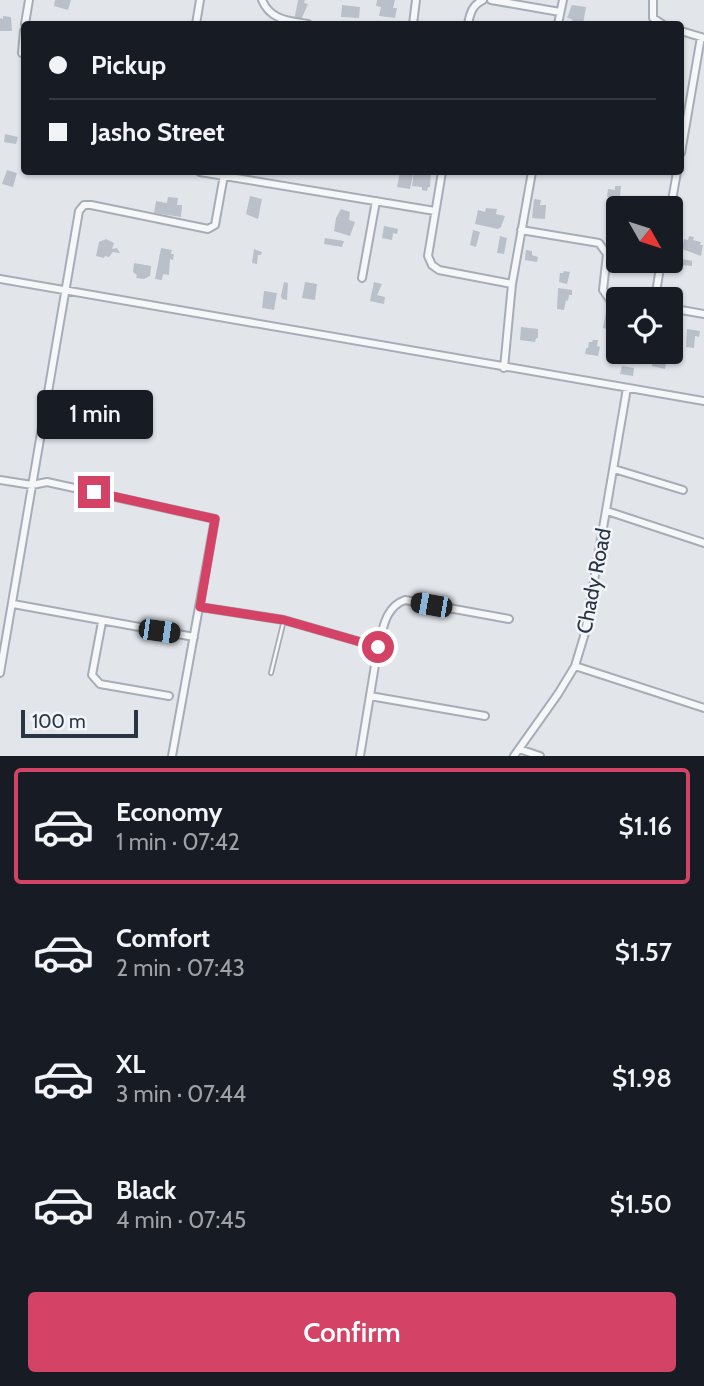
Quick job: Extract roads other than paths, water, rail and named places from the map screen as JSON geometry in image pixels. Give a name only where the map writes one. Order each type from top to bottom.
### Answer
[{"type":"street","points":[[26,21],[29,0]]},
{"type":"street","points":[[196,21],[200,0]]},
{"type":"street","points":[[262,0],[265,8],[273,15],[290,21]]},
{"type":"street","points":[[413,21],[416,0]]},
{"type":"street","points":[[469,21],[477,3],[483,0]]},
{"type":"street","points":[[491,0],[560,12]]},
{"type":"street","points":[[558,21],[563,0]]},
{"type":"street","points":[[653,0],[653,18],[658,21]]},
{"type":"street","points":[[684,32],[703,37],[684,137]]},
{"type":"street","points":[[0,673],[64,291],[79,211],[84,205],[208,229],[215,225],[218,218],[224,175],[435,211]]},
{"type":"street","points":[[441,175],[428,256],[432,265],[439,270],[512,284]]},
{"type":"street","points":[[504,368],[512,284],[531,175]]},
{"type":"street","points":[[673,196],[676,175]]},
{"type":"street","points":[[362,278],[376,201]]},
{"type":"street","points":[[521,230],[599,243],[607,254],[603,289],[606,294]]},
{"type":"street","points":[[0,279],[704,401]]},
{"type":"street","points":[[683,310],[704,314]]},
{"type":"street","name":"Chady Road","points":[[514,756],[575,666],[585,633],[627,388]]},
{"type":"street","points":[[614,470],[683,490]]},
{"type":"street","points":[[0,480],[32,485],[47,482],[213,517],[216,521],[172,756]]},
{"type":"street","points":[[607,510],[704,543]]},
{"type":"street","points":[[360,756],[378,647],[387,614],[393,606],[405,600],[509,619]]},
{"type":"street","points":[[13,604],[194,637]]},
{"type":"street","points":[[200,607],[284,620],[378,647]]},
{"type":"street","points":[[102,622],[92,675],[95,680],[100,684],[169,696]]},
{"type":"street","points":[[0,623],[9,624]]},
{"type":"street","points":[[575,666],[704,708]]},
{"type":"street","points":[[370,696],[485,716]]},
{"type":"street","points":[[519,749],[540,756]]},
{"type":"lane","points":[[271,673],[284,620]]}]
